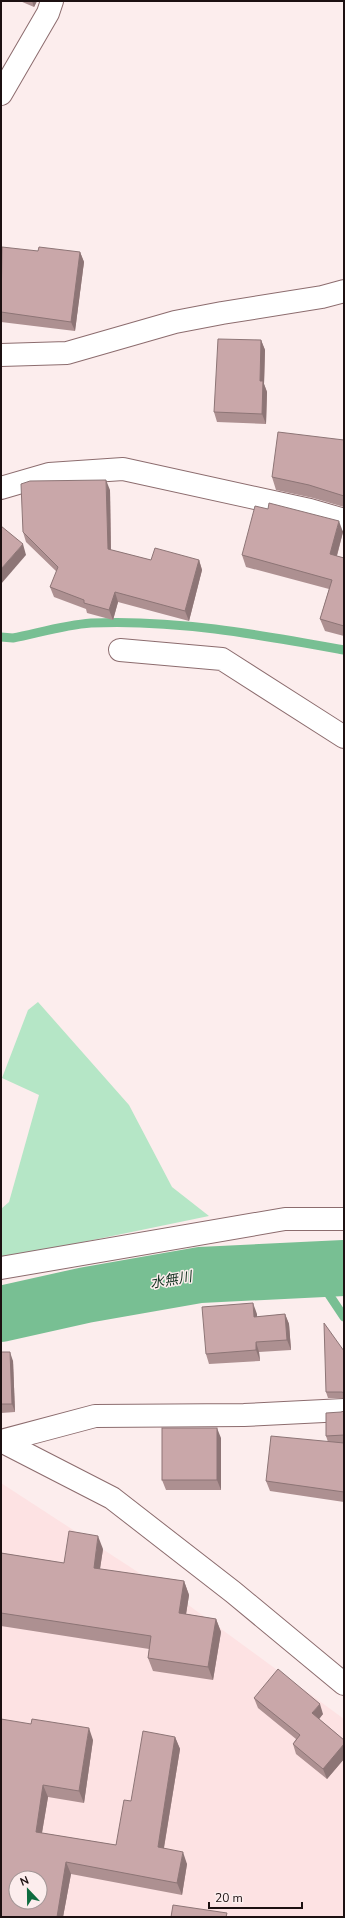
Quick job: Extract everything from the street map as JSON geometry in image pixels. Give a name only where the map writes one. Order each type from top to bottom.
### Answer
[{"type":"street","points":[[1,94],[48,13],[52,1]]},
{"type":"street","points":[[1,355],[67,353],[175,322],[322,297],[344,291]]},
{"type":"street","points":[[1,488],[48,474],[123,469],[310,510],[344,520]]},
{"type":"street","points":[[120,650],[222,659],[344,737]]},
{"type":"street","points":[[1,1268],[285,1219],[344,1219]]},
{"type":"street","points":[[1,1441],[95,1416],[244,1415],[344,1410]]},
{"type":"street","points":[[1,1441],[112,1498],[233,1592],[344,1684]]},
{"type":"shaded area","points":[[1,1483],[187,1604],[344,1719],[344,1917],[1,1917]]},
{"type":"green space","points":[[38,1002],[129,1105],[172,1187],[209,1216],[1,1259],[1,1209],[9,1202],[39,1095],[2,1078],[28,1010]]},
{"type":"building","points":[[2,247],[38,251],[39,247],[80,252],[71,322],[1,312]]},
{"type":"building","points":[[218,339],[261,340],[260,381],[263,381],[262,414],[214,412]]},
{"type":"building","points":[[278,432],[344,440],[344,496],[309,485],[272,477]]},
{"type":"building","points":[[106,480],[108,549],[151,560],[155,548],[199,560],[185,611],[115,592],[109,610],[84,603],[84,600],[50,587],[58,567],[23,532],[21,484],[30,481]]},
{"type":"building","points":[[269,503],[339,521],[330,554],[344,558],[344,626],[320,619],[332,580],[242,555],[255,506],[268,509]]},
{"type":"building","points":[[1,526],[23,544],[1,569]]},
{"type":"building","points":[[253,1303],[254,1317],[285,1314],[287,1340],[256,1342],[256,1350],[206,1354],[202,1307]]},
{"type":"building","points":[[324,1323],[344,1351],[344,1393],[326,1392]]},
{"type":"building","points":[[1,1352],[10,1352],[12,1404],[1,1404]]},
{"type":"building","points":[[344,1411],[344,1435],[326,1436],[326,1413]]},
{"type":"building","points":[[162,1428],[217,1428],[217,1480],[162,1480]]},
{"type":"building","points":[[271,1436],[344,1443],[344,1492],[266,1481]]},
{"type":"building","points":[[69,1531],[98,1536],[94,1568],[184,1581],[179,1613],[216,1619],[208,1667],[148,1658],[151,1636],[1,1613],[1,1553],[64,1563]]},
{"type":"building","points":[[278,1669],[320,1704],[312,1713],[344,1740],[344,1744],[323,1769],[293,1744],[300,1735],[254,1698]]},
{"type":"building","points":[[1,1719],[31,1724],[32,1719],[89,1728],[79,1791],[43,1785],[36,1832],[116,1845],[124,1800],[131,1801],[143,1731],[175,1737],[158,1847],[183,1852],[177,1883],[66,1862],[57,1917],[1,1917]]},
{"type":"building","points":[[173,1905],[227,1913],[226,1917],[171,1917]]},
{"type":"waterway","points":[[1,637],[13,638],[61,627],[91,623],[154,623],[218,629],[344,650]]},
{"type":"waterway","name":"水無川","points":[[1,1314],[86,1295],[200,1275],[344,1268]]},
{"type":"waterway","points":[[312,1269],[344,1317]]}]
